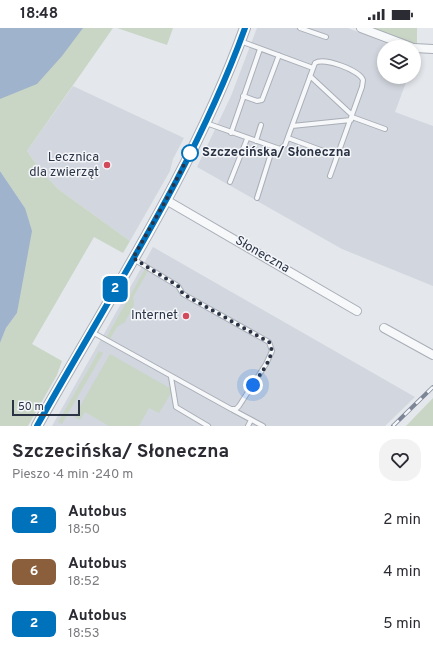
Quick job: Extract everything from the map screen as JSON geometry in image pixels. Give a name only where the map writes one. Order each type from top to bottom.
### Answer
[{"type":"street","points":[[37,426],[166,200],[206,123],[245,28]]},
{"type":"street","points":[[361,28],[392,40]]},
{"type":"street","points":[[421,48],[433,49]]},
{"type":"street","name":"Słoneczna","points":[[166,200],[357,311]]},
{"type":"street","points":[[384,328],[433,355]]},
{"type":"lane","points":[[300,28],[326,37]]},
{"type":"lane","points":[[240,41],[313,68]]},
{"type":"lane","points":[[231,133],[260,49]]},
{"type":"lane","points":[[244,96],[257,101],[262,100],[279,56]]},
{"type":"lane","points":[[206,123],[256,142],[283,148],[313,68],[318,61],[325,61],[360,75],[363,84],[330,176]]},
{"type":"lane","points":[[310,76],[351,117],[385,129]]},
{"type":"lane","points":[[292,126],[351,117]]},
{"type":"lane","points":[[256,142],[261,124]]},
{"type":"lane","points":[[288,138],[337,156]]},
{"type":"lane","points":[[230,182],[247,139]]},
{"type":"lane","points":[[257,198],[273,147]]},
{"type":"lane","points":[[133,258],[178,286],[183,294],[265,340],[271,345],[272,351],[266,364],[239,406],[236,409],[229,408]]},
{"type":"lane","points":[[91,331],[171,377],[263,426]]},
{"type":"lane","points":[[171,377],[176,407],[208,426]]},
{"type":"lane","points":[[239,406],[239,411],[243,416]]},
{"type":"lane","points":[[248,426],[251,420]]},
{"type":"shaded area","points":[[257,28],[348,28],[378,40],[377,84],[405,84],[395,112],[433,126],[433,286],[342,249],[197,167],[231,96]]},
{"type":"shaded area","points":[[73,86],[184,138],[173,159],[170,171],[130,241],[58,189],[41,171],[27,151]]},
{"type":"shaded area","points":[[153,247],[415,397],[385,426],[52,426]]},
{"type":"green space","points":[[48,28],[113,28],[27,151],[41,171],[58,189],[130,241],[123,253],[94,237],[32,344],[62,361],[57,375],[28,426],[0,426],[0,343],[6,328],[17,313],[25,208],[0,171],[0,62]]},
{"type":"green space","points":[[117,28],[173,28],[167,45]]},
{"type":"green space","points":[[368,28],[417,28],[417,40],[404,40]]},
{"type":"green space","points":[[145,269],[148,271],[133,297],[134,305],[125,322],[117,327],[110,339],[106,338]]},
{"type":"green space","points":[[99,351],[103,353],[62,424],[58,422]]},
{"type":"green space","points":[[110,354],[173,390],[159,413],[149,408],[139,426],[109,426],[85,412],[80,420],[74,417]]},
{"type":"green space","points":[[433,398],[433,426],[406,426]]},
{"type":"water","points":[[0,28],[83,28],[62,56],[37,84],[0,99]]},
{"type":"water","points":[[0,171],[25,208],[32,231],[17,313],[6,328],[0,343]]},
{"type":"railway","points":[[393,426],[433,387]]},
{"type":"bus line","name":"2","points":[[37,426],[172,190],[206,123],[226,78],[245,28]]},
{"type":"place","name":"Szczecińska/ Słoneczna","points":[[190,153]]},
{"type":"place","name":"Lecznica dla zwierząt","points":[[107,165]]},
{"type":"place","name":"Internet","points":[[186,316]]},
{"type":"route","points":[[190,153],[166,200],[133,258],[178,286],[183,294],[269,342],[272,348],[271,354],[253,385]]}]
